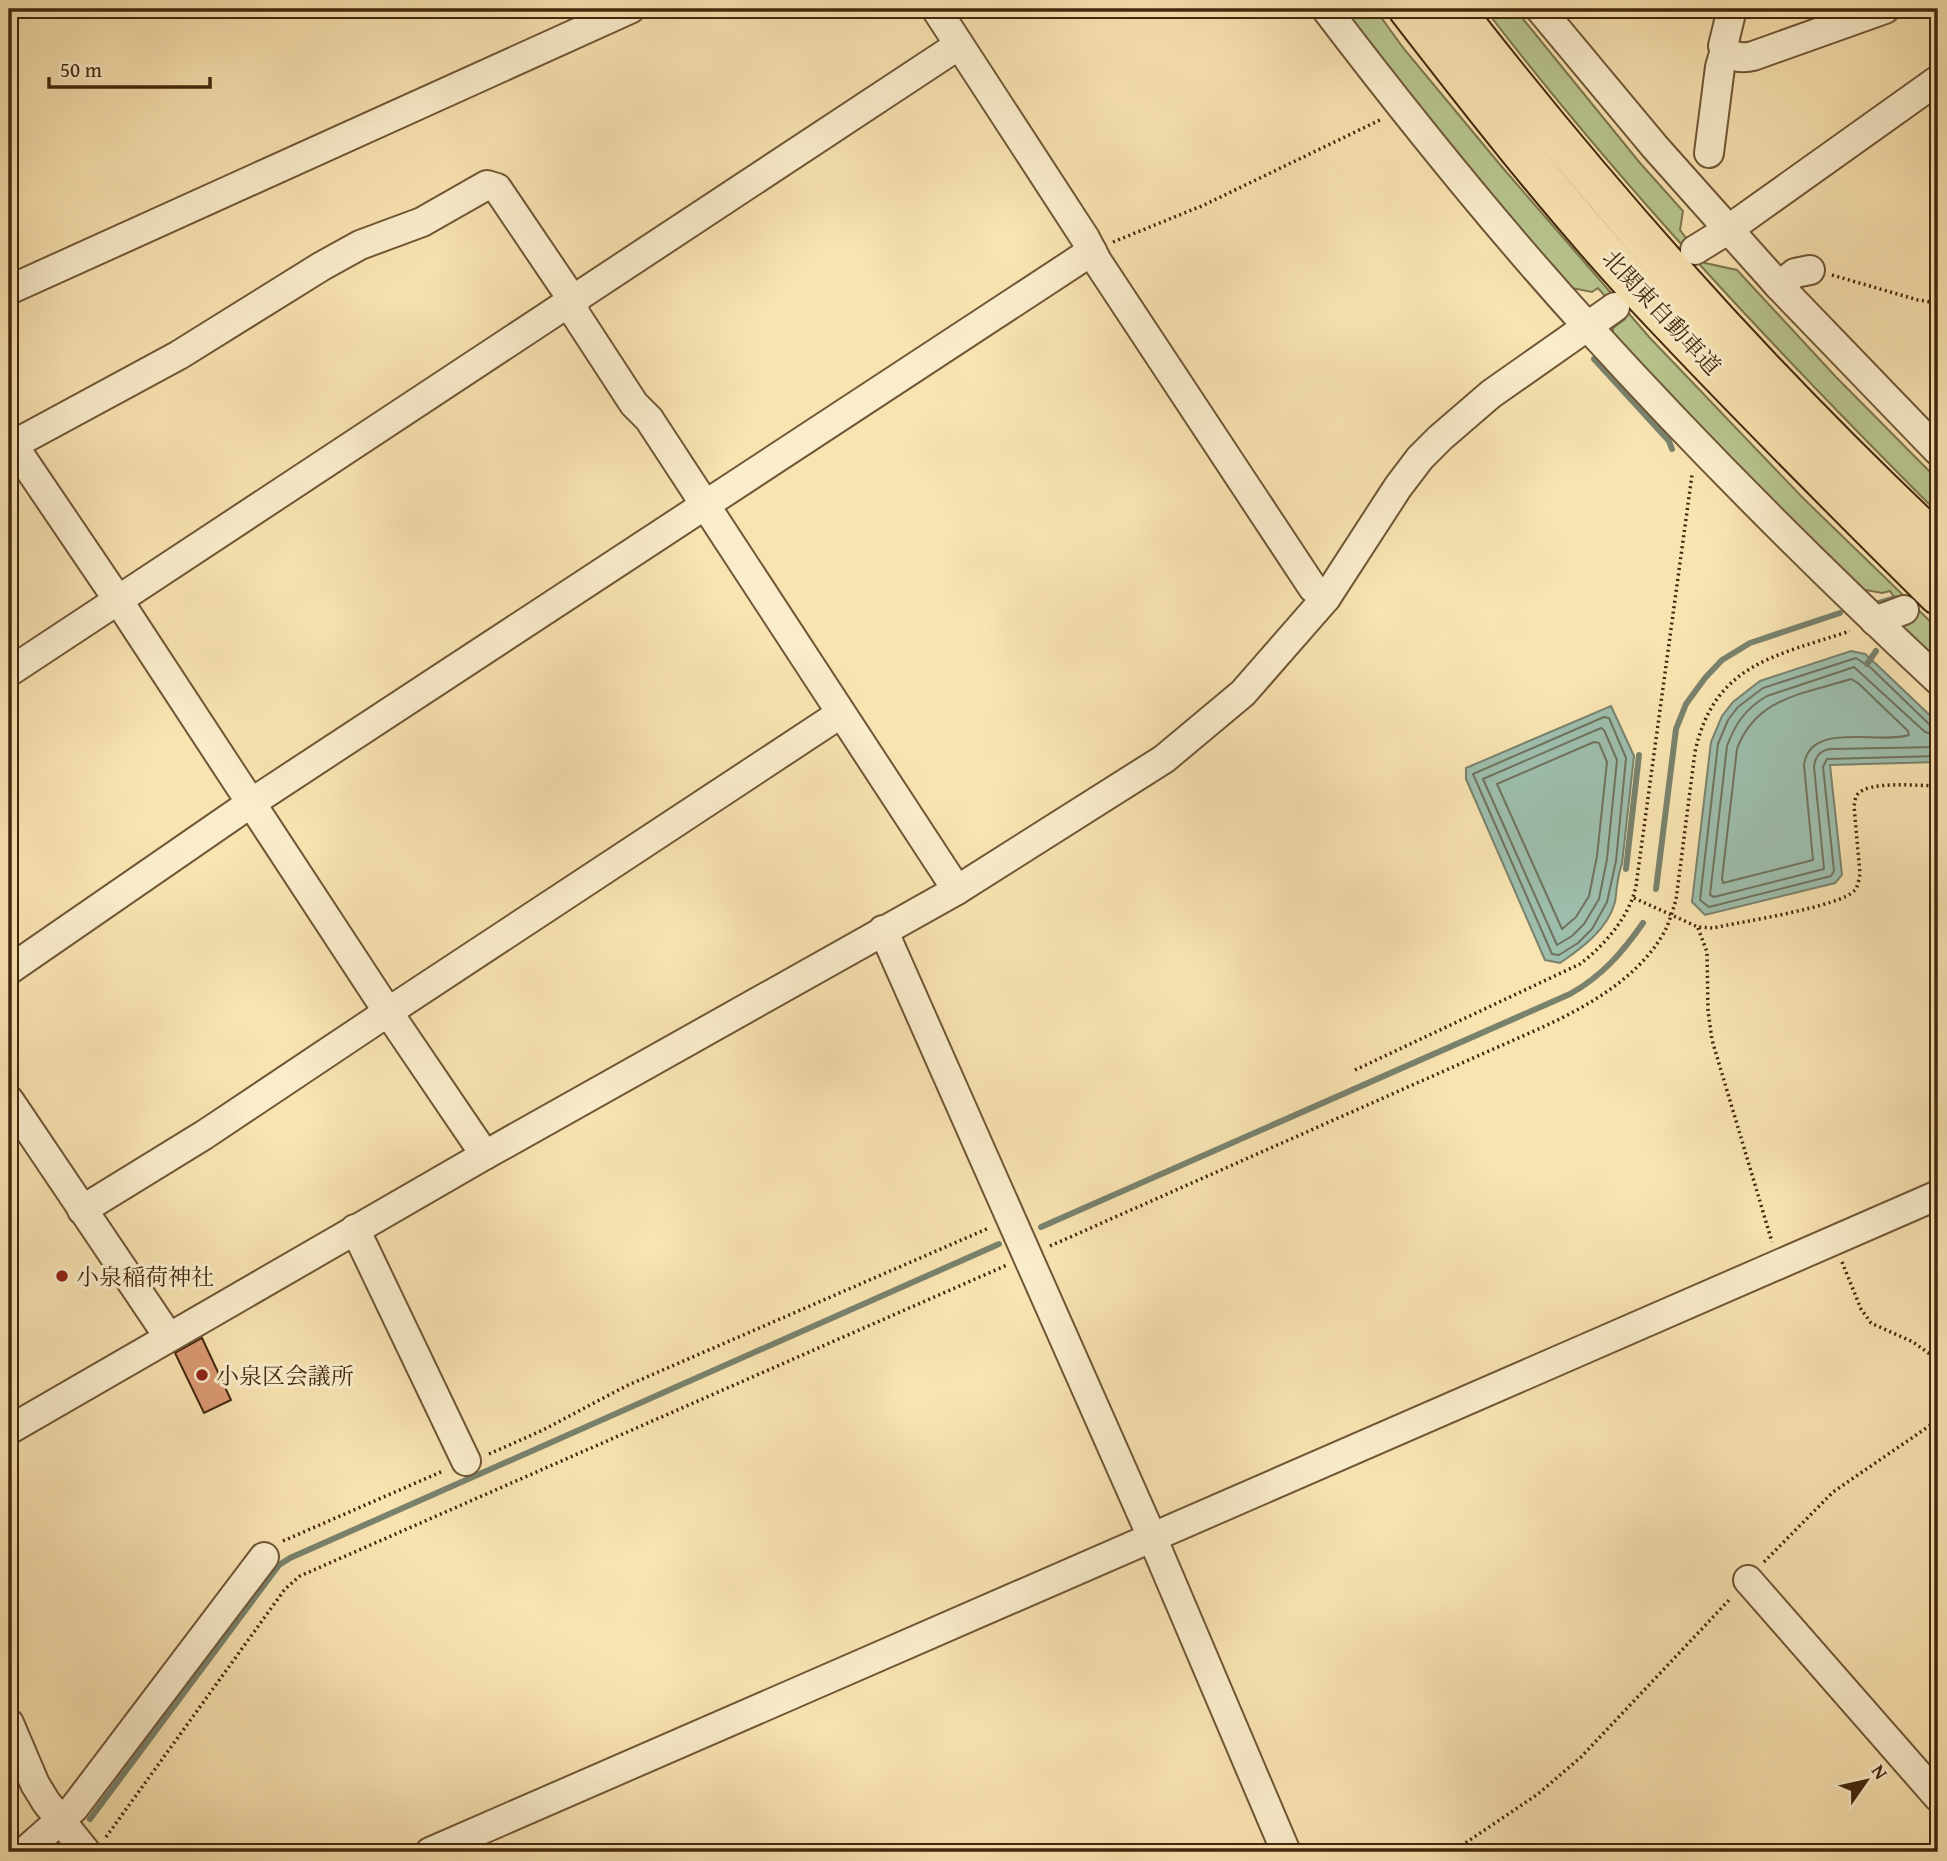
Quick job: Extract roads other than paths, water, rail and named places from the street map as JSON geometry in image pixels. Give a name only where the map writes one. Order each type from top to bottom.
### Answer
[{"type":"highway","name":"北関東自動車道","points":[[1408,9],[1502,128],[1629,278],[1771,429],[1938,595]]},
{"type":"highway","name":"北関東自動車道","points":[[1454,9],[1658,257],[1798,404],[1938,544]]},
{"type":"street","points":[[9,290],[630,9]]},
{"type":"street","points":[[936,9],[1312,588],[1326,598]]},
{"type":"street","points":[[1326,9],[1403,106],[1588,327],[1697,442],[1875,621],[1938,680]]},
{"type":"street","points":[[1540,9],[1655,146],[1779,286],[1938,451]]},
{"type":"street","points":[[1732,9],[1723,46],[1729,53],[1741,58],[1885,9]]},
{"type":"street","points":[[9,672],[959,44]]},
{"type":"street","points":[[1709,153],[1720,67],[1729,53]]},
{"type":"street","points":[[1695,250],[1729,229],[1938,80]]},
{"type":"street","points":[[485,1155],[118,600],[10,444],[179,355],[322,265],[360,245],[422,222],[487,185],[497,188],[572,299],[576,315],[634,404],[649,419],[957,890]]},
{"type":"street","points":[[9,970],[251,803],[1092,251]]},
{"type":"street","points":[[1779,286],[1795,273],[1810,270]]},
{"type":"street","points":[[9,1430],[167,1336],[957,890],[1164,759],[1242,692],[1326,598],[1398,487],[1440,438],[1491,394],[1615,307]]},
{"type":"street","points":[[1875,621],[1904,610]]},
{"type":"street","points":[[82,1210],[204,1135],[840,714]]},
{"type":"street","points":[[883,930],[1152,1536],[1286,1852]]},
{"type":"street","points":[[9,1100],[167,1336]]},
{"type":"street","points":[[430,1852],[1938,1195]]},
{"type":"street","points":[[355,1229],[466,1461]]},
{"type":"street","points":[[24,1852],[74,1808],[264,1557]]},
{"type":"street","points":[[1748,1580],[1938,1797]]},
{"type":"street","points":[[9,1723],[35,1784],[60,1821],[94,1846]]},
{"type":"water","points":[[1851,651],[1865,654],[1938,723],[1938,762],[1830,765],[1842,875],[1835,883],[1705,915],[1692,902],[1711,742],[1722,716],[1733,702],[1760,681]]},
{"type":"water","points":[[1611,706],[1634,756],[1615,902],[1607,921],[1585,944],[1560,963],[1545,960],[1466,779],[1466,768]]},
{"type":"waterway","points":[[1594,359],[1669,441],[1672,449]]},
{"type":"waterway","points":[[1875,604],[1895,598]]},
{"type":"waterway","points":[[1656,889],[1676,729],[1686,704],[1722,660],[1750,643],[1840,613]]},
{"type":"waterway","points":[[1867,664],[1876,651]]},
{"type":"waterway","points":[[1626,869],[1639,755]]},
{"type":"waterway","points":[[1041,1227],[1570,994],[1592,980],[1611,963],[1643,923]]},
{"type":"waterway","points":[[90,1819],[279,1565],[290,1558],[999,1244]]},
{"type":"place","name":"小泉稲荷神社","points":[[62,1276]]},
{"type":"place","name":"小泉区会議所","points":[[202,1375]]}]
